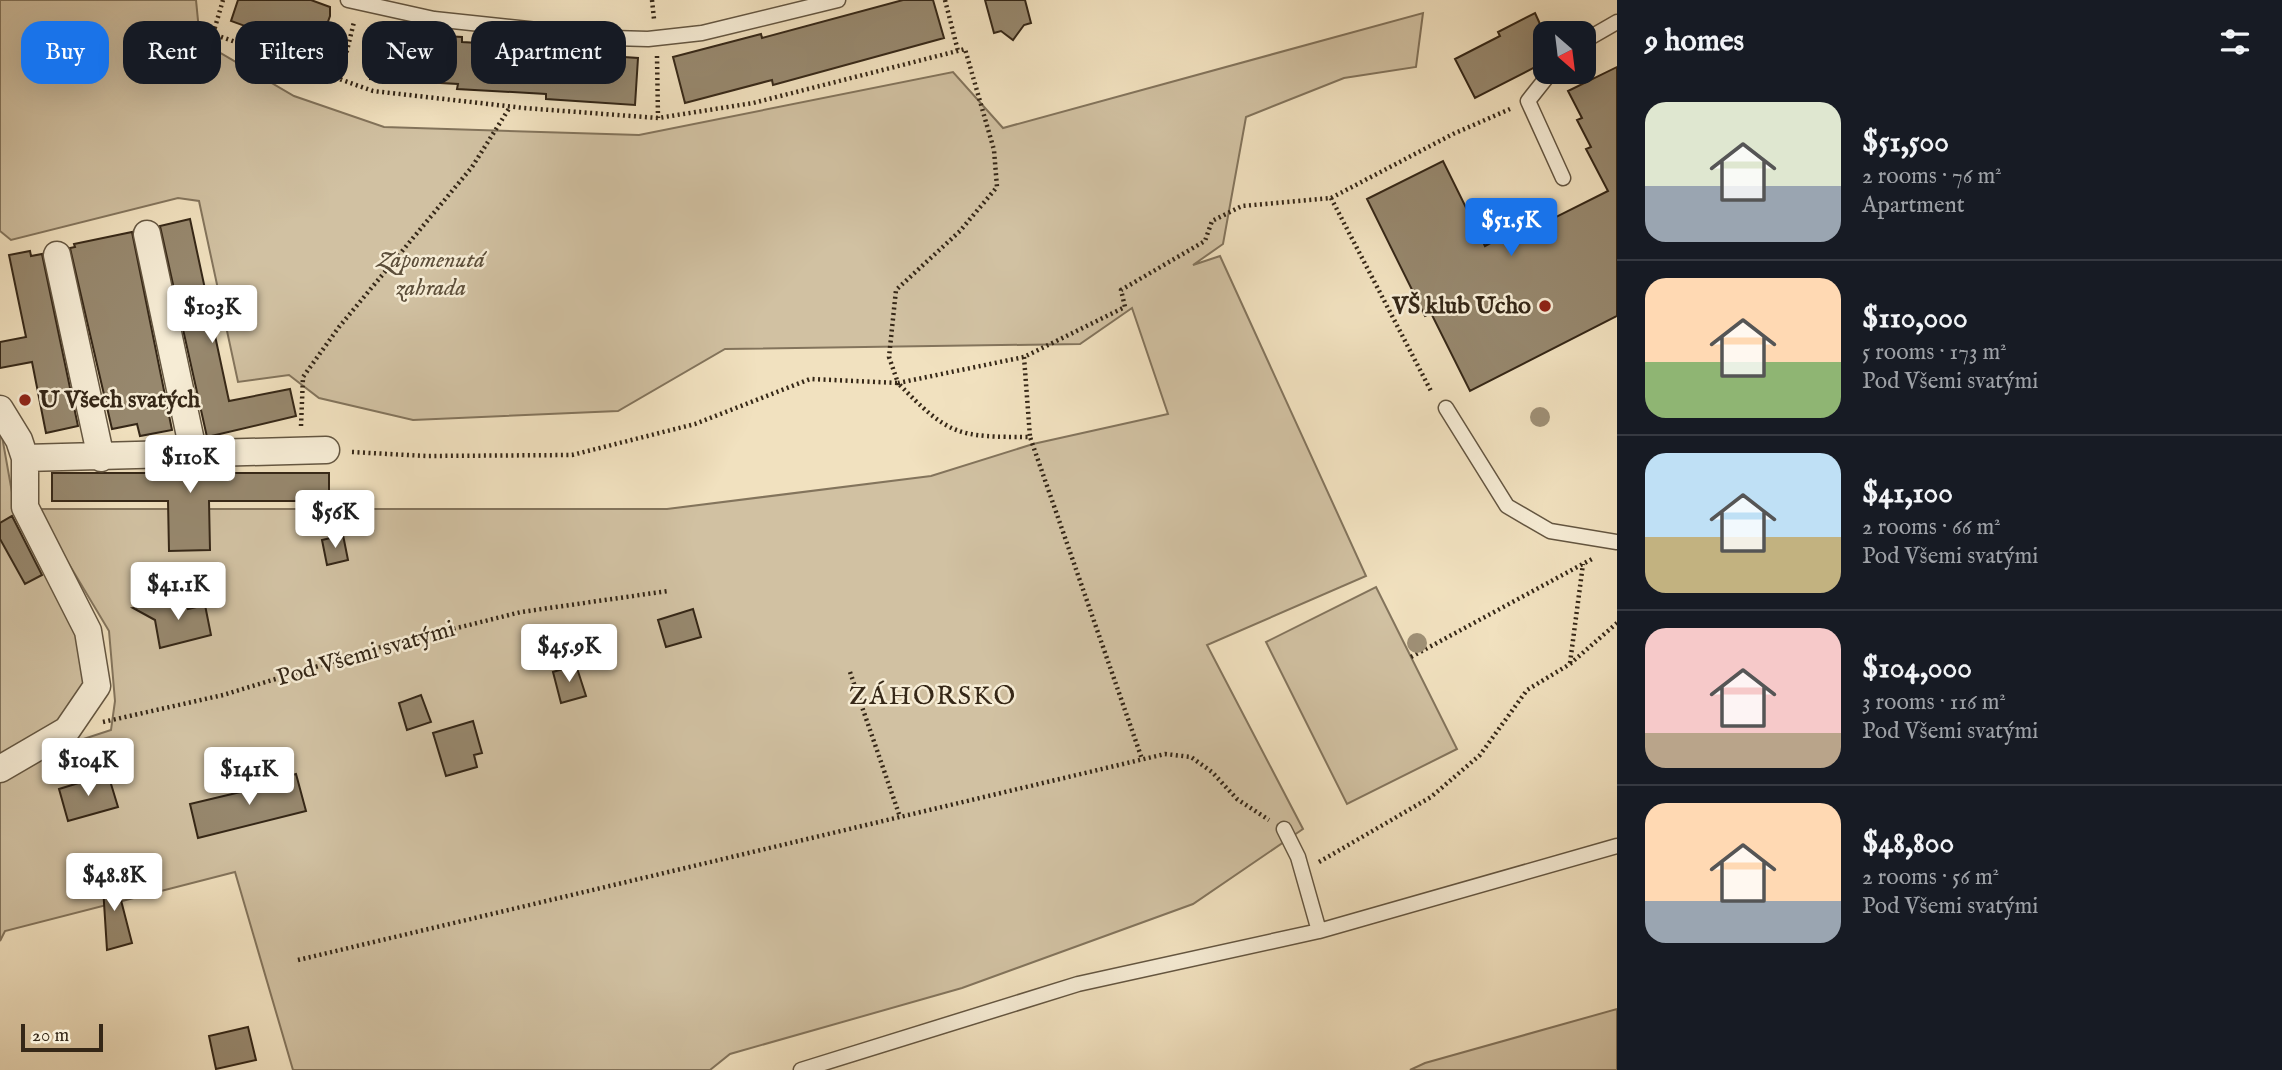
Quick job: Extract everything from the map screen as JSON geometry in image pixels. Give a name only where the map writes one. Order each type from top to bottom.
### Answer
[{"type":"street","points":[[147,234],[194,454]]},
{"type":"street","points":[[57,255],[101,458]]},
{"type":"street","points":[[0,409],[19,440],[25,458],[25,507],[88,631],[97,686],[67,730],[0,768]]},
{"type":"street","points":[[25,458],[327,450]]},
{"type":"lane","points":[[353,2],[434,19],[612,38],[648,38],[702,33],[838,0]]},
{"type":"lane","points":[[1596,34],[1617,22]]},
{"type":"lane","points":[[1541,84],[1528,101],[1563,178]]},
{"type":"lane","points":[[1446,408],[1507,506],[1550,531],[1617,542]]},
{"type":"lane","points":[[1284,829],[1303,870],[1319,932]]},
{"type":"lane","points":[[801,1070],[1078,984],[1319,932],[1617,846]]},
{"type":"path","points":[[223,0],[213,34],[235,42]]},
{"type":"path","points":[[945,0],[958,51]]},
{"type":"path","points":[[348,32],[353,2]]},
{"type":"path","points":[[348,82],[373,91],[658,118],[753,103],[965,49],[994,150],[997,187],[960,231],[896,290],[889,357],[898,383],[922,408],[952,430],[977,437],[1030,437]]},
{"type":"path","points":[[327,450],[426,456],[572,455],[695,424],[810,379],[898,383],[1024,357],[1125,307],[1121,290],[1205,241],[1212,221],[1242,206],[1331,198],[1453,134],[1528,101]]},
{"type":"path","points":[[299,451],[303,377],[339,327],[471,167],[511,106]]},
{"type":"path","points":[[1331,198],[1435,400],[1446,408]]},
{"type":"path","points":[[1024,357],[1030,437],[1142,759]]},
{"type":"path","points":[[1411,657],[1594,557]]},
{"type":"path","points":[[1570,664],[1583,564]]},
{"type":"path","name":"Pod Všemi svatými","points":[[67,730],[223,695],[381,647],[521,612],[668,592]]},
{"type":"path","points":[[1303,870],[1432,797],[1480,755],[1527,690],[1570,664],[1617,623]]},
{"type":"path","points":[[850,672],[900,817]]},
{"type":"path","points":[[298,960],[1165,754],[1191,757],[1212,772],[1237,799],[1284,829]]},
{"type":"green space","name":"Zapomenutá zahrada","points":[[0,0],[196,0],[198,21],[123,21],[123,84],[221,84],[221,53],[235,61],[235,84],[273,84],[294,96],[384,127],[639,135],[953,72],[1003,128],[1423,13],[1416,67],[1344,78],[1246,117],[1223,244],[1193,265],[1220,256],[1366,576],[1207,645],[1303,829],[1193,904],[962,988],[730,1054],[710,1070],[293,1070],[235,872],[5,931],[0,941],[0,779],[53,749],[111,730],[115,701],[109,631],[36,509],[667,509],[931,476],[1033,444],[1168,414],[1132,308],[1080,344],[725,349],[618,411],[413,420],[319,398],[289,375],[238,382],[199,201],[178,198],[11,240],[0,231]]},
{"type":"green space","points":[[0,425],[16,515],[80,634],[84,693],[62,723],[0,757]]},
{"type":"green space","points":[[1376,587],[1457,749],[1347,804],[1266,642]]},
{"type":"green space","points":[[1617,1009],[1617,1070],[1410,1070],[1425,1063]]},
{"type":"building","points":[[238,0],[311,0],[330,7],[328,21],[231,21]]},
{"type":"building","points":[[903,0],[933,0],[944,38],[773,85],[772,80],[685,103],[673,57],[761,34],[762,38]]},
{"type":"building","points":[[985,0],[1025,0],[1031,23],[1024,25],[1013,40],[1001,31],[994,33]]},
{"type":"building","points":[[1535,13],[1539,21],[1533,21],[1533,68],[1475,98],[1455,59],[1500,36],[1498,32]]},
{"type":"building","points":[[457,37],[462,37],[462,42],[471,43],[471,84],[626,84],[626,57],[638,58],[635,105],[546,99],[546,94],[457,89]]},
{"type":"building","points":[[1617,67],[1617,316],[1470,391],[1431,313],[1425,316],[1367,199],[1443,161],[1485,246],[1505,235],[1508,241],[1608,191],[1586,149],[1591,147],[1577,120],[1582,118],[1568,91],[1582,84],[1596,84],[1596,77]]},
{"type":"building","points":[[190,219],[229,401],[290,389],[296,416],[207,437],[160,226]]},
{"type":"building","points":[[132,232],[172,430],[140,436],[137,424],[112,429],[70,248],[75,247],[74,244]]},
{"type":"building","points":[[30,251],[31,256],[42,254],[78,426],[46,433],[32,362],[0,368],[0,342],[26,337],[9,255]]},
{"type":"building","points":[[52,473],[329,473],[329,501],[209,501],[210,550],[169,551],[168,501],[52,501]]},
{"type":"building","points":[[12,516],[42,575],[25,584],[0,539],[0,523]]},
{"type":"building","points":[[343,535],[348,560],[327,565],[322,540]]},
{"type":"building","points":[[186,599],[188,609],[205,605],[211,635],[160,648],[155,620],[133,608]]},
{"type":"building","points":[[693,609],[701,637],[666,647],[658,620]]},
{"type":"building","points":[[576,665],[586,696],[561,703],[553,672]]},
{"type":"building","points":[[421,695],[431,722],[407,730],[399,703]]},
{"type":"building","points":[[473,721],[482,753],[474,755],[477,767],[446,776],[433,733]]},
{"type":"building","points":[[108,774],[118,807],[68,821],[59,789]]},
{"type":"building","points":[[296,774],[306,811],[198,838],[190,804],[253,789],[265,782]]},
{"type":"building","points":[[113,869],[132,943],[107,950],[102,871]]},
{"type":"building","points":[[248,1027],[256,1060],[216,1069],[209,1036]]},
{"type":"place","name":"VŠ klub Ucho","points":[[1545,306]]},
{"type":"place","name":"U Všech svatých","points":[[25,400]]},
{"type":"district","name":"ZÁHORSKO","points":[[933,696]]}]
